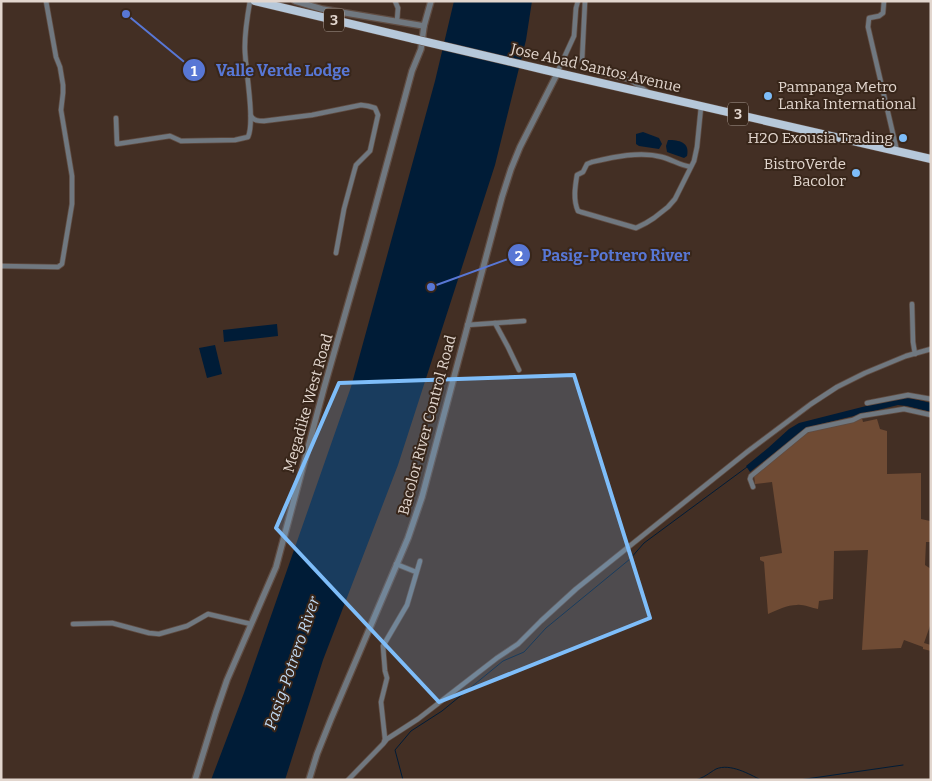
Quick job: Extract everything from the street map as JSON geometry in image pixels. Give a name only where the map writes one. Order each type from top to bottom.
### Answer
[{"type":"highway","name":"Jose Abad Santos Avenue","points":[[255,1],[557,74],[931,159]]},
{"type":"street","points":[[1,266],[58,267],[62,264],[73,192],[62,110],[63,85],[46,1]]},
{"type":"street","points":[[116,118],[117,144],[170,136],[181,142],[248,138],[251,132],[251,115],[245,50],[250,1]]},
{"type":"street","points":[[295,1],[322,9],[424,26]]},
{"type":"street","points":[[322,1],[322,9]]},
{"type":"street","points":[[395,1],[398,8],[398,21]]},
{"type":"street","name":"Megadike West Road","points":[[194,780],[235,660],[276,568],[404,98],[421,49],[424,26],[431,1]]},
{"type":"street","points":[[557,74],[574,36],[578,1]]},
{"type":"street","points":[[585,1],[582,61],[600,73],[630,80],[655,96]]},
{"type":"street","points":[[884,1],[883,13],[869,18],[868,27],[897,151]]},
{"type":"street","name":"Bacolor River Control Road","points":[[309,780],[321,743],[408,538],[422,497],[502,197],[511,169],[534,118],[557,74]]},
{"type":"street","points":[[251,115],[259,122],[312,115],[360,105],[375,108],[378,115],[370,151],[356,165],[344,209],[336,253]]},
{"type":"street","points":[[691,167],[680,165],[664,157],[640,154],[592,162],[587,164],[583,172],[577,175],[575,206],[578,211],[636,228],[668,207],[675,200],[694,161],[701,107]]},
{"type":"street","points":[[912,304],[915,354]]},
{"type":"street","points":[[467,325],[524,321]]},
{"type":"street","points":[[495,323],[519,370]]},
{"type":"street","points":[[348,780],[390,737],[418,719],[518,644],[576,589],[747,452],[811,404],[837,387],[865,373],[906,356],[931,349]]},
{"type":"street","points":[[867,403],[908,395],[931,399]]},
{"type":"street","points":[[753,487],[750,479],[751,476],[807,430],[904,408],[931,415]]},
{"type":"street","points":[[383,744],[385,739],[381,702],[387,678],[383,646],[407,605],[420,561]]},
{"type":"street","points":[[396,564],[416,572]]},
{"type":"street","points":[[73,624],[112,623],[160,634],[187,626],[208,614],[251,624]]},
{"type":"highlighted area","points":[[574,375],[650,618],[439,702],[276,528],[339,383]]},
{"type":"shaded area","points":[[862,418],[863,422],[877,419],[880,429],[887,431],[887,474],[921,473],[921,519],[930,521],[931,516],[931,542],[926,542],[925,565],[931,569],[931,623],[924,643],[931,645],[931,651],[904,640],[901,648],[862,650],[868,550],[834,551],[833,599],[819,601],[818,609],[793,605],[768,614],[764,562],[760,560],[760,557],[782,553],[772,482],[755,484],[754,476],[796,440],[810,431]]},
{"type":"water","points":[[454,1],[532,1],[526,40],[495,165],[398,465],[323,660],[285,780],[211,780],[244,693],[351,387],[435,81]]},
{"type":"water","points":[[643,132],[659,138],[662,144],[659,149],[636,144],[636,134]]},
{"type":"water","points":[[668,140],[683,143],[687,148],[687,156],[684,158],[667,152]]},
{"type":"water","points":[[277,324],[278,336],[224,342],[223,330]]},
{"type":"water","points":[[215,345],[222,374],[207,378],[199,348]]},
{"type":"water","points":[[906,397],[931,403],[931,412],[898,405],[809,427],[750,472],[746,466],[789,429],[799,423]]},
{"type":"waterway","points":[[403,780],[395,750],[411,731],[442,711],[503,661],[524,652],[546,628],[630,559],[644,543],[747,467]]},
{"type":"waterway","points":[[799,780],[903,765]]},
{"type":"waterway","points":[[695,780],[704,777],[716,769],[727,767],[761,780]]},
{"type":"place","name":"Valle Verde Lodge","points":[[126,14]]},
{"type":"place","name":"Pampanga Metro Lanka International","points":[[768,96]]},
{"type":"place","name":"H2O Exousia Trading","points":[[903,138]]},
{"type":"place","name":"BistroVerde Bacolor","points":[[856,173]]},
{"type":"place","name":"Pasig-Potrero River","points":[[431,287]]}]
